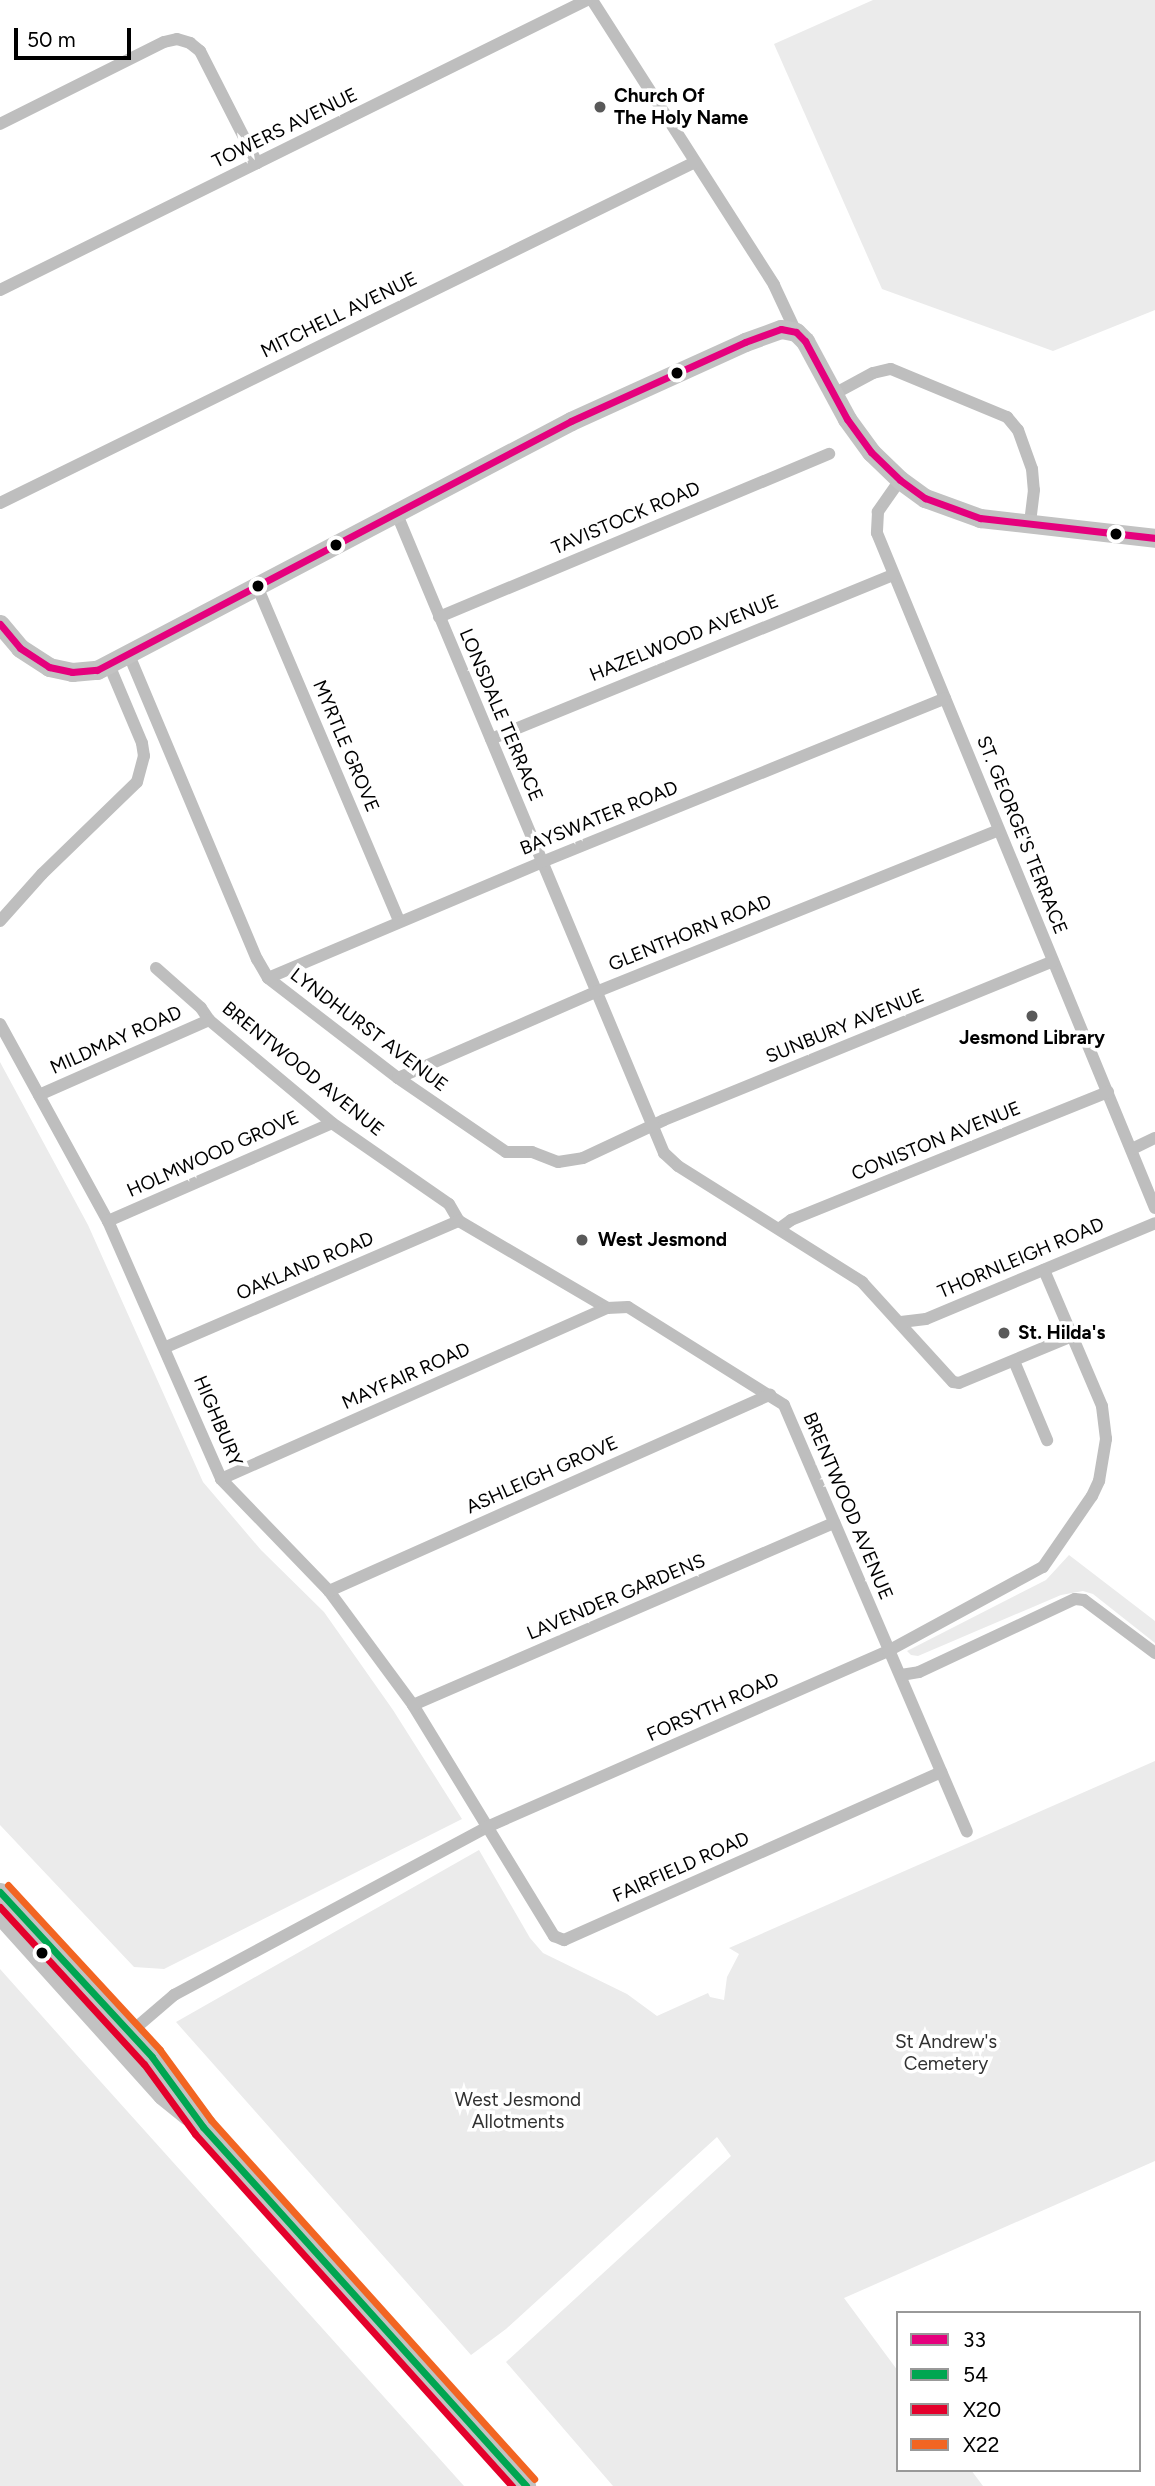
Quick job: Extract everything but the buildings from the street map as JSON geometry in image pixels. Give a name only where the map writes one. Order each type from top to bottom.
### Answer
[{"type":"main road","points":[[0,624],[20,648],[49,667],[72,673],[109,665],[571,421],[746,342],[781,329],[796,332],[810,348],[862,440],[900,480],[925,498],[959,512],[1030,524],[1155,538]]},
{"type":"main road","points":[[0,1892],[123,2038],[162,2095],[203,2127],[526,2486]]},
{"type":"main road","points":[[0,1915],[123,2038]]},
{"type":"street","points":[[589,0],[782,298],[796,332]]},
{"type":"street","name":"TOWERS AVENUE","points":[[0,290],[589,0]]},
{"type":"street","points":[[0,124],[164,42],[177,40],[190,43],[200,51],[257,163]]},
{"type":"street","name":"MITCHELL AVENUE","points":[[0,503],[695,162]]},
{"type":"street","points":[[834,394],[873,373],[891,369],[1007,417],[1018,430],[1032,469],[1034,490],[1030,524]]},
{"type":"street","name":"TAVISTOCK ROAD","points":[[439,617],[829,454]]},
{"type":"street","name":"ST. GEORGE'S TERRACE","points":[[900,480],[883,502],[876,520],[877,533],[892,575],[1155,1208]]},
{"type":"street","name":"LONSDALE TERRACE","points":[[396,512],[660,1146],[671,1160],[853,1275],[901,1322],[953,1382],[959,1383],[1014,1361]]},
{"type":"street","name":"HAZELWOOD AVENUE","points":[[491,739],[892,575]]},
{"type":"street","name":"MYRTLE GROVE","points":[[257,586],[399,921]]},
{"type":"street","name":"LYNDHURST AVENUE","points":[[129,655],[161,725],[257,959],[268,978],[398,1078],[506,1152],[532,1152],[558,1163],[583,1158],[652,1126]]},
{"type":"street","points":[[0,921],[58,859],[93,828],[137,782],[144,756],[138,733],[109,665]]},
{"type":"street","name":"BAYSWATER ROAD","points":[[268,978],[399,921],[945,698]]},
{"type":"street","name":"GLENTHORN ROAD","points":[[398,1078],[596,992],[999,830]]},
{"type":"street","name":"SUNBURY AVENUE","points":[[652,1126],[1052,961]]},
{"type":"street","name":"BRENTWOOD AVENUE","points":[[156,968],[201,1008],[209,1020],[332,1123],[449,1204],[459,1221],[607,1308],[628,1307],[784,1405],[967,1831]]},
{"type":"street","name":"MILDMAY ROAD","points":[[39,1095],[209,1020]]},
{"type":"street","name":"HIGHBURY","points":[[0,1024],[108,1221],[166,1347],[221,1479],[329,1591],[413,1705],[487,1827]]},
{"type":"street","name":"CONISTON AVENUE","points":[[780,1228],[792,1220],[1108,1092]]},
{"type":"street","name":"HOLMWOOD GROVE","points":[[108,1221],[332,1123]]},
{"type":"street","points":[[1132,1149],[1155,1138]]},
{"type":"street","name":"OAKLAND ROAD","points":[[166,1347],[459,1221]]},
{"type":"street","name":"THORNLEIGH ROAD","points":[[901,1322],[926,1319],[1155,1223]]},
{"type":"street","name":"FORSYTH ROAD","points":[[123,2038],[161,2004],[184,1989],[487,1827],[888,1651],[1043,1567],[1082,1513],[1099,1481],[1104,1459],[1105,1422],[1102,1406],[1044,1270]]},
{"type":"street","name":"MAYFAIR ROAD","points":[[221,1479],[607,1308]]},
{"type":"street","points":[[1047,1440],[1014,1361],[1072,1336]]},
{"type":"street","name":"ASHLEIGH GROVE","points":[[329,1591],[771,1395]]},
{"type":"street","name":"LAVENDER GARDENS","points":[[413,1705],[834,1523]]},
{"type":"street","points":[[901,1675],[919,1672],[1075,1599],[1084,1600],[1155,1653]]},
{"type":"street","name":"FAIRFIELD ROAD","points":[[487,1827],[546,1928],[564,1940],[941,1772]]},
{"type":"green space","points":[[873,0],[1155,0],[1155,310],[1053,351],[882,289],[774,44]]},
{"type":"green space","points":[[0,1062],[88,1225],[203,1482],[261,1550],[324,1612],[393,1710],[462,1819],[164,1969],[134,1967],[0,1825]]},
{"type":"green space","points":[[1069,1555],[1155,1621],[1155,1643],[1093,1594],[1083,1591],[1061,1595],[918,1656],[907,1651],[1046,1580]]},
{"type":"green space","points":[[1155,1761],[1155,2161],[844,2298],[896,2368],[896,2472],[972,2472],[983,2486],[613,2486],[506,2362],[731,2156],[717,2137],[506,2329],[471,2355],[176,2022],[479,1850],[530,1938],[543,1953],[627,1994],[657,2016],[708,1993],[710,1997],[724,2000],[727,1977],[739,1954],[729,1948]]},
{"type":"green space","points":[[0,1969],[83,2062],[464,2486],[0,2486]]},
{"type":"transit line","name":"33","points":[[0,624],[20,648],[49,667],[72,672],[97,670],[571,421],[745,342],[781,329],[796,332],[805,341],[847,419],[871,452],[900,480],[925,498],[980,518],[1155,538]]},
{"type":"transit line","name":"X22","points":[[8,1885],[160,2050],[211,2120],[534,2479]]},
{"type":"transit line","name":"54","points":[[0,1892],[152,2057],[203,2127],[526,2486]]},
{"type":"transit line","name":"X20","points":[[0,1907],[144,2064],[195,2134],[512,2486]]},
{"type":"place","name":"Church Of The Holy Name","points":[[600,107]]},
{"type":"place","name":"Jesmond Library","points":[[1032,1016]]},
{"type":"place","name":"West Jesmond","points":[[582,1240]]},
{"type":"place","name":"St. Hilda's","points":[[1004,1333]]},
{"type":"park label","name":"St Andrew's Cemetery","points":[[946,2053]]},
{"type":"park label","name":"West Jesmond Allotments","points":[[518,2111]]}]
